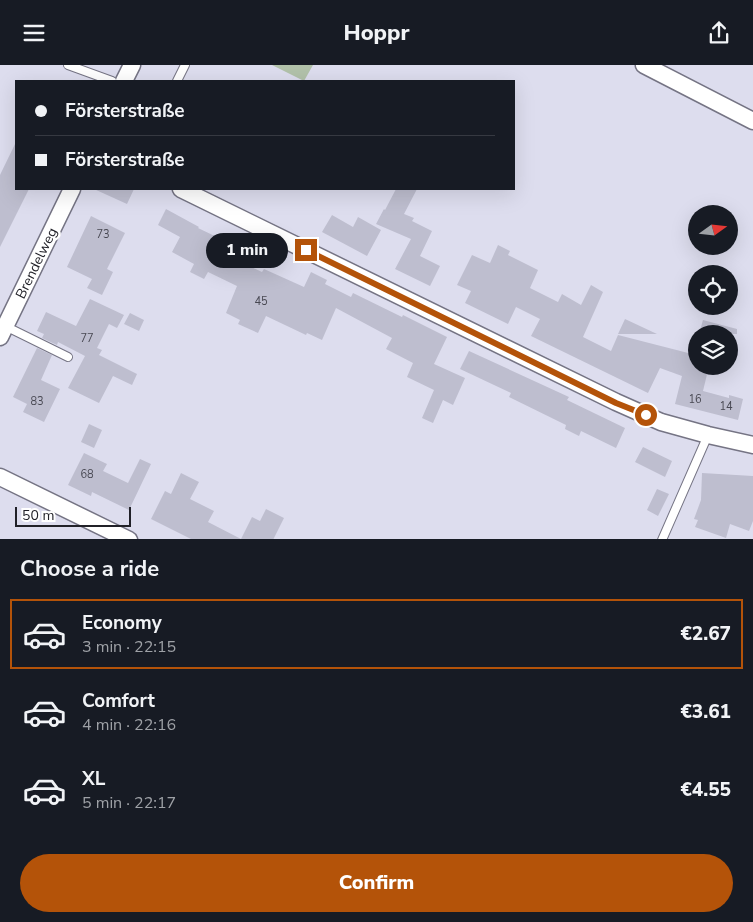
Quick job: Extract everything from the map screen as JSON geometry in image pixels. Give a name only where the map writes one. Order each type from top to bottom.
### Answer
[{"type":"street","points":[[124,80],[132,65]]},
{"type":"street","points":[[644,65],[753,121]]},
{"type":"street","name":"Brendelweg","points":[[3,332],[72,190]]},
{"type":"street","points":[[183,190],[616,403],[661,422],[753,445]]},
{"type":"street","points":[[0,477],[129,539]]},
{"type":"lane","points":[[68,65],[109,80]]},
{"type":"lane","points":[[178,80],[185,65]]},
{"type":"lane","points":[[3,332],[68,357]]},
{"type":"lane","points":[[662,539],[708,435]]},
{"type":"green space","points":[[272,65],[313,65],[305,80]]},
{"type":"building","points":[[15,144],[15,190],[28,190],[0,247],[0,175]]},
{"type":"building","points":[[96,190],[134,190],[127,204]]},
{"type":"building","points":[[395,190],[416,190],[404,214],[414,218],[412,221],[432,231],[420,256],[440,266],[430,286],[395,269],[411,239],[376,224]]},
{"type":"building","points":[[166,209],[223,240],[218,251],[262,272],[264,269],[304,287],[311,272],[327,280],[325,284],[351,297],[353,293],[447,337],[434,364],[465,378],[453,405],[443,400],[433,423],[422,418],[434,390],[407,377],[413,363],[386,349],[392,338],[336,308],[322,340],[307,333],[306,335],[266,316],[258,333],[238,324],[240,320],[226,313],[237,286],[208,272],[204,279],[190,272],[194,264],[172,252],[180,237],[158,225]]},
{"type":"building","points":[[332,215],[353,227],[358,217],[381,230],[367,256],[322,232]]},
{"type":"building","points":[[91,216],[125,233],[107,269],[113,272],[102,295],[87,288],[92,279],[67,267]]},
{"type":"building","points":[[498,245],[510,251],[508,255],[538,270],[530,288],[558,302],[562,294],[581,305],[591,285],[603,292],[583,337],[611,351],[618,335],[688,353],[688,375],[707,375],[703,391],[729,398],[729,395],[743,399],[738,420],[675,404],[682,376],[660,368],[648,393],[531,336],[540,319],[516,307],[508,324],[465,303],[471,291],[457,285],[472,255],[490,263]]},
{"type":"building","points":[[90,299],[124,315],[117,328],[109,324],[97,348],[102,350],[99,355],[137,374],[132,385],[113,376],[99,403],[68,388],[85,356],[58,342],[57,345],[42,338],[44,334],[37,331],[46,312],[76,326]]},
{"type":"building","points":[[130,313],[144,320],[139,331],[124,324]]},
{"type":"building","points":[[625,319],[657,334],[618,334]]},
{"type":"building","points":[[703,320],[722,325],[702,325]]},
{"type":"building","points":[[37,348],[52,355],[41,380],[60,389],[44,422],[23,412],[27,404],[13,397]]},
{"type":"building","points":[[469,351],[569,397],[567,400],[625,428],[616,448],[581,431],[579,436],[565,429],[566,425],[509,397],[511,393],[460,369]]},
{"type":"building","points":[[89,424],[102,430],[94,448],[81,442]]},
{"type":"building","points":[[643,447],[672,461],[665,477],[635,462]]},
{"type":"building","points":[[84,453],[107,464],[103,471],[128,483],[140,459],[151,464],[129,510],[92,492],[91,496],[68,485]]},
{"type":"building","points":[[181,473],[199,482],[190,499],[214,511],[208,522],[241,539],[191,539],[151,519],[165,491],[171,494]]},
{"type":"building","points":[[702,473],[753,476],[753,521],[749,531],[730,524],[726,538],[695,527],[698,520],[694,519],[701,500]]},
{"type":"building","points":[[657,489],[669,494],[658,516],[647,510]]},
{"type":"building","points":[[266,509],[284,518],[274,539],[241,539],[252,517],[260,521]]},
{"type":"route","points":[[306,250],[616,403],[646,415]]}]
